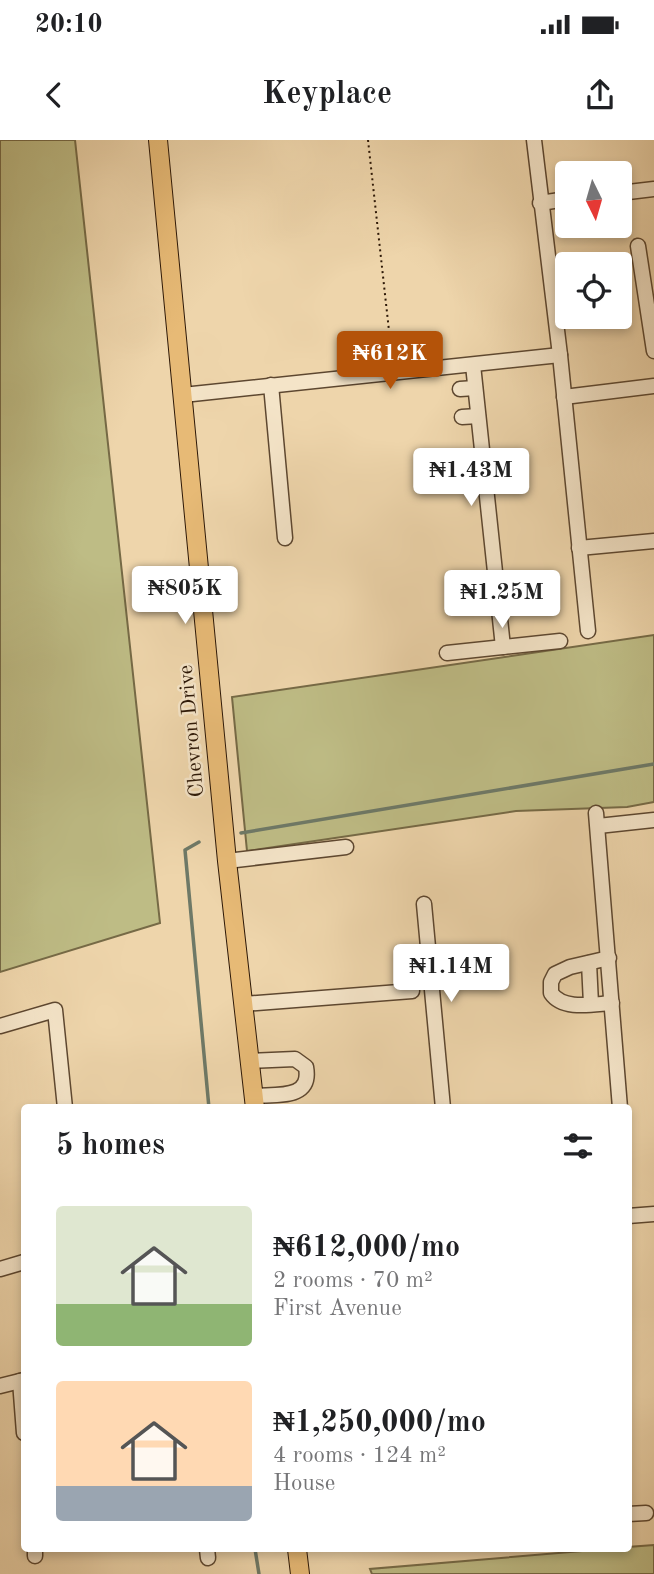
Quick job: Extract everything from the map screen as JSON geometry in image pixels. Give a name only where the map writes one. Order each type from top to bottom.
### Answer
[{"type":"main road","name":"Chevron Drive","points":[[158,140],[227,862],[254,1102]]},
{"type":"main road","points":[[297,1552],[300,1574]]},
{"type":"street","points":[[534,140],[560,355],[588,631]]},
{"type":"street","points":[[632,192],[654,189]]},
{"type":"street","points":[[540,203],[555,201]]},
{"type":"street","points":[[638,246],[654,351]]},
{"type":"street","points":[[183,395],[560,355]]},
{"type":"street","points":[[473,365],[468,388],[478,416],[503,647]]},
{"type":"street","points":[[271,385],[285,538]]},
{"type":"street","points":[[564,397],[654,386]]},
{"type":"street","points":[[462,417],[478,416]]},
{"type":"street","points":[[579,548],[654,541]]},
{"type":"street","points":[[447,653],[560,641]]},
{"type":"street","points":[[620,1104],[597,819],[654,820]]},
{"type":"street","points":[[227,862],[346,847]]},
{"type":"street","points":[[424,904],[443,1104]]},
{"type":"street","points":[[609,958],[570,967],[555,974],[551,982],[551,993],[561,1002],[612,1003]]},
{"type":"street","points":[[589,963],[591,1004]]},
{"type":"street","points":[[244,1004],[412,991]]},
{"type":"street","points":[[0,1026],[55,1010],[65,1104]]},
{"type":"street","points":[[250,1061],[295,1059],[306,1067],[308,1079],[304,1087],[296,1092],[254,1102]]},
{"type":"street","points":[[632,1216],[651,1215]]},
{"type":"street","points":[[0,1269],[21,1263]]},
{"type":"street","points":[[0,1386],[21,1380]]},
{"type":"street","points":[[632,1514],[646,1513]]},
{"type":"path","points":[[368,140],[393,373]]},
{"type":"shaded area","points":[[0,140],[75,140],[160,923],[0,972]]},
{"type":"shaded area","points":[[654,635],[654,802],[627,807],[516,811],[247,851],[232,697]]},
{"type":"shaded area","points":[[654,1545],[654,1574],[372,1574],[370,1569],[571,1552],[632,1552],[632,1547]]},
{"type":"waterway","points":[[241,833],[654,764]]},
{"type":"waterway","points":[[199,842],[185,850],[209,1104]]},
{"type":"waterway","points":[[255,1552],[259,1574]]}]
